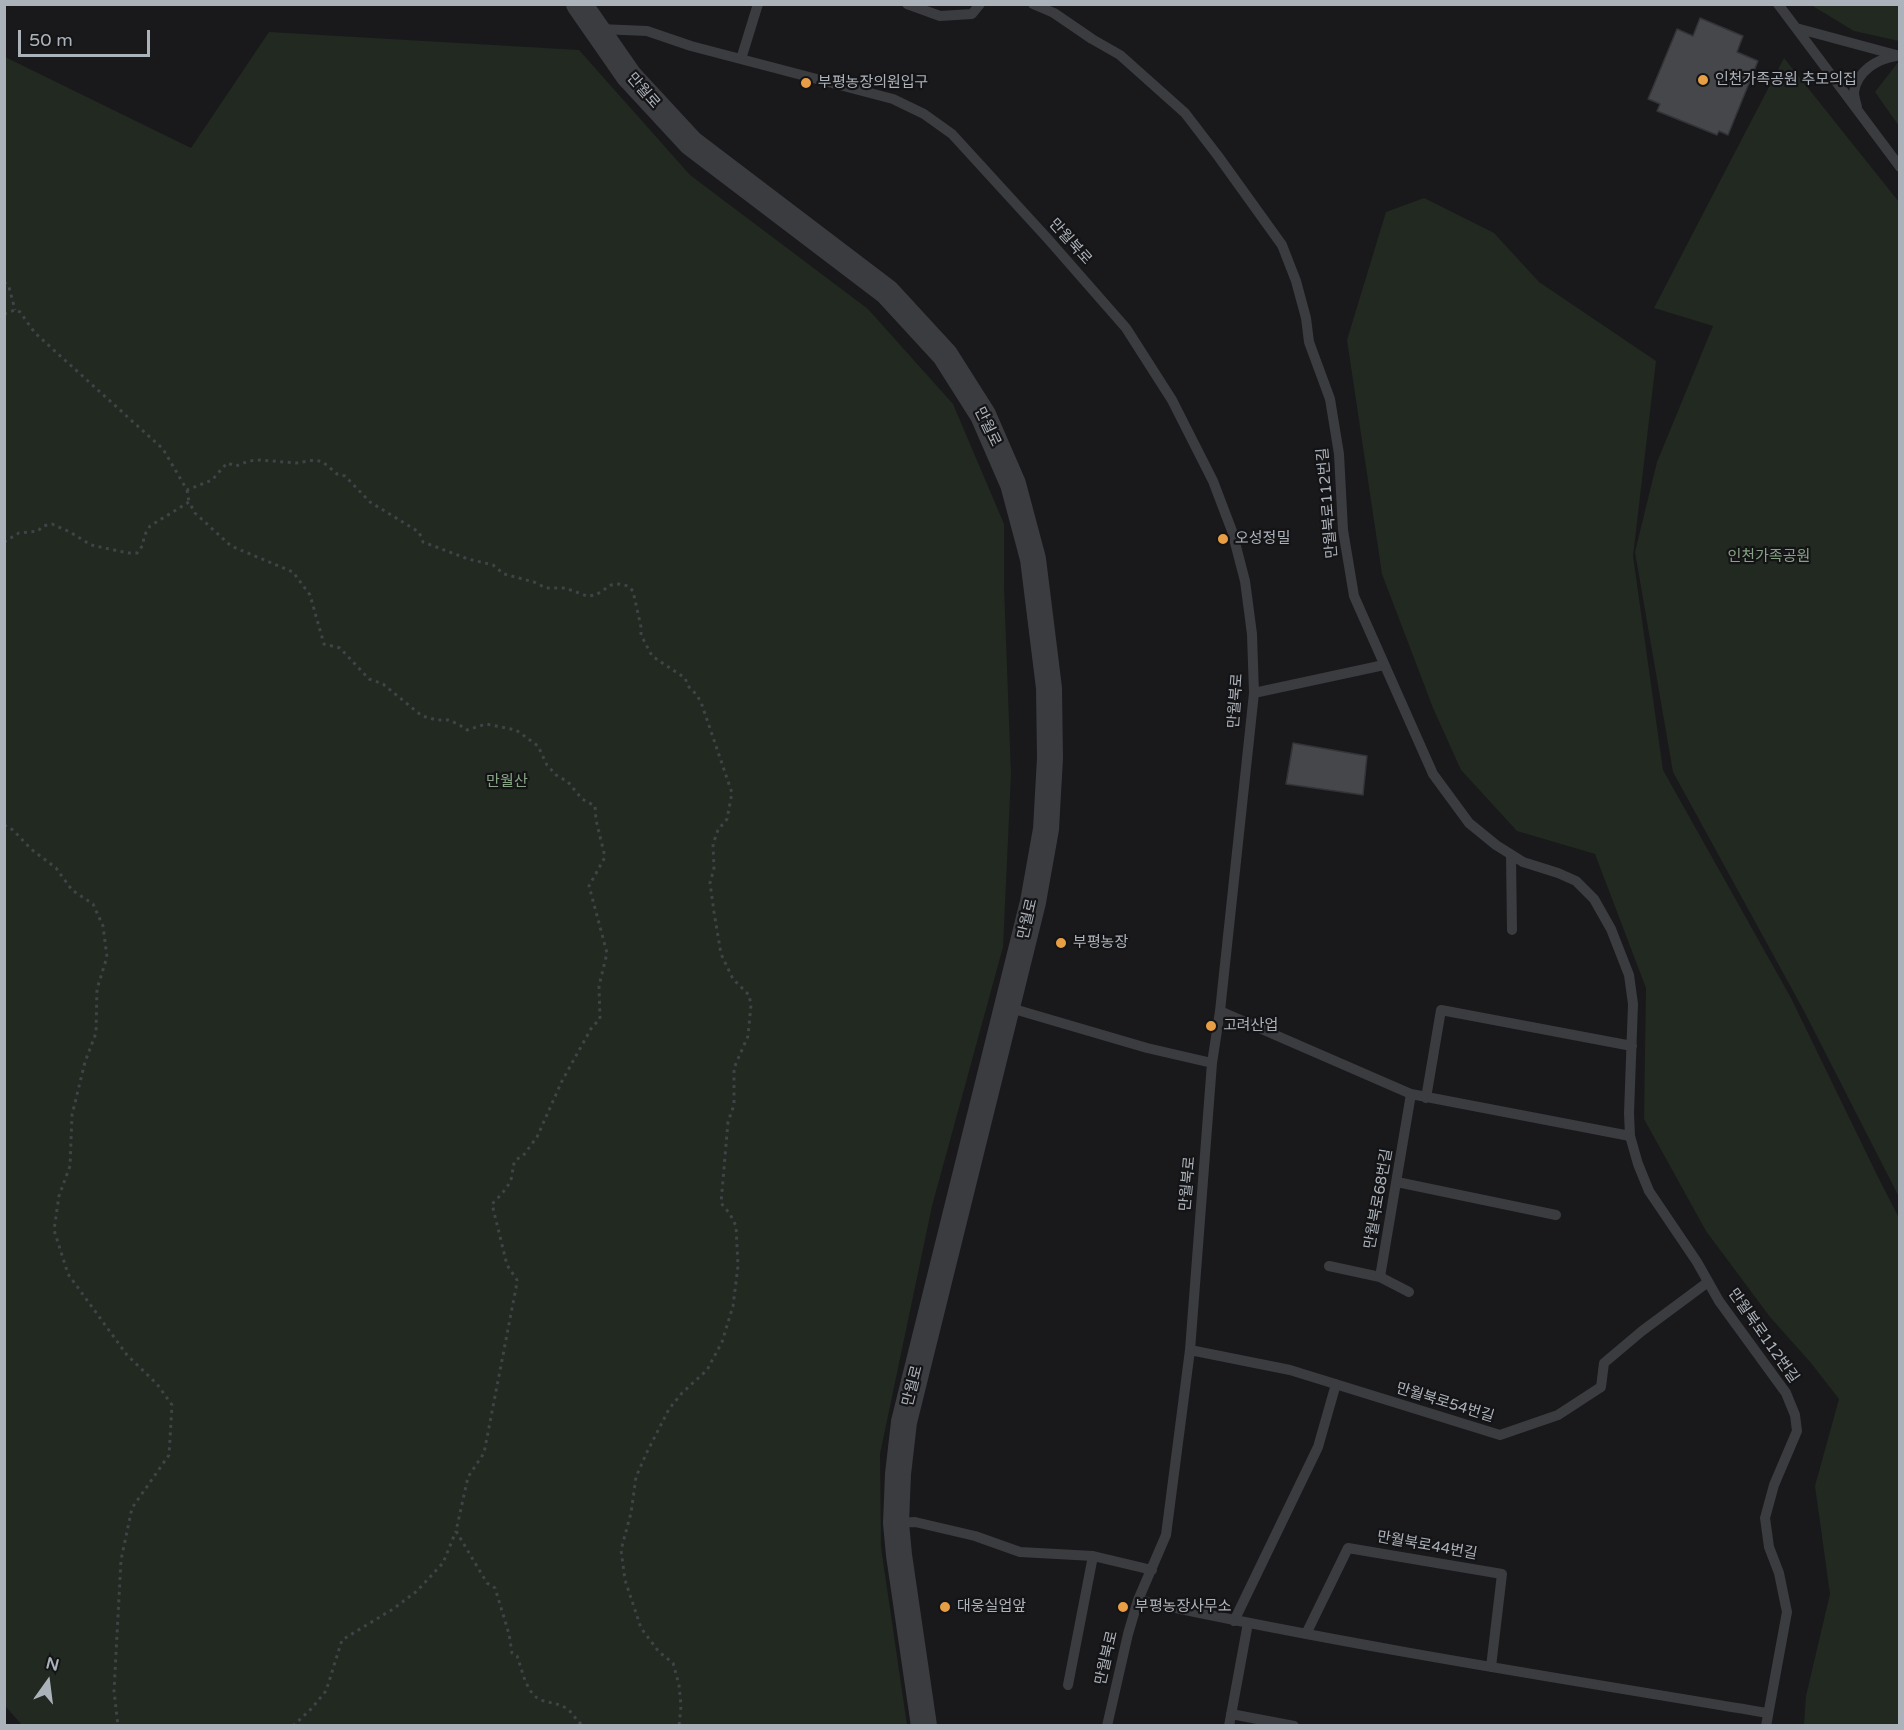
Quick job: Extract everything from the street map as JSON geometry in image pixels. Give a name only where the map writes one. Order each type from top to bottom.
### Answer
[{"type":"street","name":"만월로","points":[[579,4],[629,76],[691,143],[887,292],[945,355],[983,415],[1013,484],[1033,559],[1049,688],[1050,758],[1046,829],[1033,902],[904,1422],[898,1474],[899,1555],[924,1725]]},
{"type":"lane","points":[[741,59],[758,4]]},
{"type":"lane","points":[[907,4],[940,16],[972,14],[980,4]]},
{"type":"lane","name":"만월북로112번길","points":[[1032,4],[1054,14],[1120,55],[1185,112],[1281,245],[1296,281],[1306,318],[1309,342],[1330,399],[1339,454],[1343,530],[1354,597],[1434,774],[1469,823],[1496,845],[1523,862],[1576,881],[1594,899],[1611,929],[1629,975],[1633,1004],[1629,1113],[1630,1136],[1638,1164],[1649,1191],[1697,1262],[1719,1301],[1786,1393],[1795,1415],[1797,1431],[1773,1485],[1765,1518],[1769,1547],[1779,1573],[1787,1612],[1766,1725]]},
{"type":"lane","points":[[1778,4],[1899,167]]},
{"type":"lane","points":[[1796,28],[1899,56]]},
{"type":"lane","name":"만월북로","points":[[597,29],[647,31],[691,46],[893,99],[924,114],[952,134],[1126,328],[1172,400],[1213,481],[1232,531],[1245,581],[1252,634],[1254,693],[1220,1011],[1212,1063],[1190,1350],[1166,1535],[1138,1600],[1107,1725]]},
{"type":"lane","points":[[1857,110],[1854,93],[1867,68],[1880,60],[1899,56]]},
{"type":"lane","points":[[1254,693],[1384,665]]},
{"type":"lane","points":[[1511,855],[1512,930]]},
{"type":"lane","points":[[1007,1006],[1147,1048],[1212,1063]]},
{"type":"lane","points":[[1426,1098],[1441,1010],[1632,1046]]},
{"type":"lane","points":[[1220,1011],[1411,1094],[1630,1136]]},
{"type":"lane","name":"만월북로68번길","points":[[1380,1277],[1411,1094]]},
{"type":"lane","points":[[1397,1182],[1556,1215]]},
{"type":"lane","points":[[1329,1266],[1380,1277],[1409,1292]]},
{"type":"lane","name":"만월북로54번길","points":[[1190,1350],[1290,1370],[1500,1435],[1558,1415],[1601,1387],[1604,1363],[1642,1331],[1708,1282]]},
{"type":"lane","points":[[1234,1621],[1318,1447],[1336,1384]]},
{"type":"lane","points":[[897,1523],[915,1522],[975,1536],[1020,1552],[1093,1556],[1152,1570]]},
{"type":"lane","name":"만월북로44번길","points":[[1306,1634],[1348,1548],[1502,1574],[1491,1667]]},
{"type":"lane","points":[[1068,1684],[1093,1556]]},
{"type":"lane","points":[[1138,1600],[1306,1634],[1768,1713]]},
{"type":"lane","points":[[1229,1725],[1248,1623]]},
{"type":"lane","points":[[1231,1714],[1294,1725]]},
{"type":"path","points":[[4,282],[9,287],[15,310]]},
{"type":"path","points":[[4,314],[15,310],[20,312],[35,333],[163,449],[187,490],[189,502],[195,513],[231,546],[294,572],[310,596],[324,644],[340,648],[369,679],[383,684],[422,716],[448,720],[467,730],[486,724],[516,730],[538,746],[547,765],[556,775],[568,782],[582,799],[595,806],[605,857],[589,886],[607,953],[599,986],[600,1018],[592,1027],[562,1081],[537,1137],[523,1156],[514,1160],[513,1176],[500,1197],[492,1204],[507,1265],[517,1280],[484,1453],[468,1477],[456,1531],[443,1563],[417,1591],[393,1609],[342,1640],[326,1690],[293,1725]]},
{"type":"path","points":[[187,490],[212,480],[227,463],[236,466],[260,460],[296,463],[315,460],[332,467],[337,474],[345,476],[370,502],[419,532],[423,542],[468,559],[493,565],[504,574],[534,582],[546,588],[565,588],[587,596],[596,595],[611,585],[628,586],[633,591],[642,639],[652,656],[685,678],[702,705],[732,793],[727,819],[718,830],[713,844],[714,868],[710,883],[714,912],[721,954],[733,979],[748,995],[752,1005],[748,1036],[734,1068],[734,1105],[728,1122],[721,1203],[736,1226],[737,1280],[733,1306],[722,1342],[707,1370],[669,1409],[636,1477],[631,1514],[621,1550],[625,1580],[640,1628],[659,1653],[673,1663],[679,1685],[681,1706],[679,1725]]},
{"type":"path","points":[[4,542],[19,533],[38,531],[43,526],[52,524],[70,531],[92,545],[137,553],[143,545],[144,536],[150,526],[189,502]]},
{"type":"path","points":[[4,825],[13,830],[31,849],[56,868],[72,890],[93,904],[103,926],[107,957],[97,989],[96,1033],[85,1062],[72,1115],[70,1167],[59,1196],[54,1230],[68,1274],[127,1354],[157,1384],[172,1405],[169,1455],[132,1508],[121,1560],[114,1691],[118,1725]]},
{"type":"path","points":[[456,1531],[487,1583],[495,1588],[509,1634],[512,1653],[517,1656],[523,1679],[538,1699],[564,1707],[581,1724],[585,1725]]},
{"type":"green space","points":[[1811,5],[1899,5],[1899,41],[1854,31]]},
{"type":"green space","name":"만월산","points":[[269,32],[579,50],[690,175],[868,309],[953,404],[1004,524],[1011,775],[1003,947],[932,1206],[880,1454],[881,1547],[907,1725],[23,1726],[5,1706],[5,57],[191,148]]},
{"type":"green space","name":"인천가족공원","points":[[1784,58],[1899,202],[1899,1197],[1804,1011],[1673,772],[1635,552],[1657,462],[1713,326],[1654,308]]},
{"type":"green space","points":[[1899,61],[1899,126],[1875,92]]},
{"type":"green space","points":[[1424,198],[1494,233],[1539,282],[1656,361],[1633,556],[1663,770],[1791,998],[1899,1218],[1899,1725],[1804,1725],[1806,1696],[1830,1594],[1815,1486],[1839,1399],[1770,1317],[1706,1231],[1644,1119],[1646,988],[1595,854],[1517,831],[1461,770],[1433,708],[1382,574],[1347,340],[1386,212]]},
{"type":"building","name":"인천가족공원 추모의집","points":[[1700,18],[1743,36],[1737,52],[1758,61],[1728,135],[1719,131],[1717,135],[1657,111],[1660,104],[1648,99],[1677,29],[1693,36]]},
{"type":"building","points":[[1293,743],[1367,756],[1363,795],[1286,784]]},
{"type":"place","name":"인천가족공원 추모의집","points":[[1703,80]]},
{"type":"place","name":"부평농장의원입구","points":[[806,83]]},
{"type":"place","name":"오성정밀","points":[[1223,539]]},
{"type":"place","name":"부평농장","points":[[1061,943]]},
{"type":"place","name":"고려산업","points":[[1211,1026]]},
{"type":"place","name":"대웅실업앞","points":[[945,1607]]},
{"type":"place","name":"부평농장사무소","points":[[1123,1607]]}]
